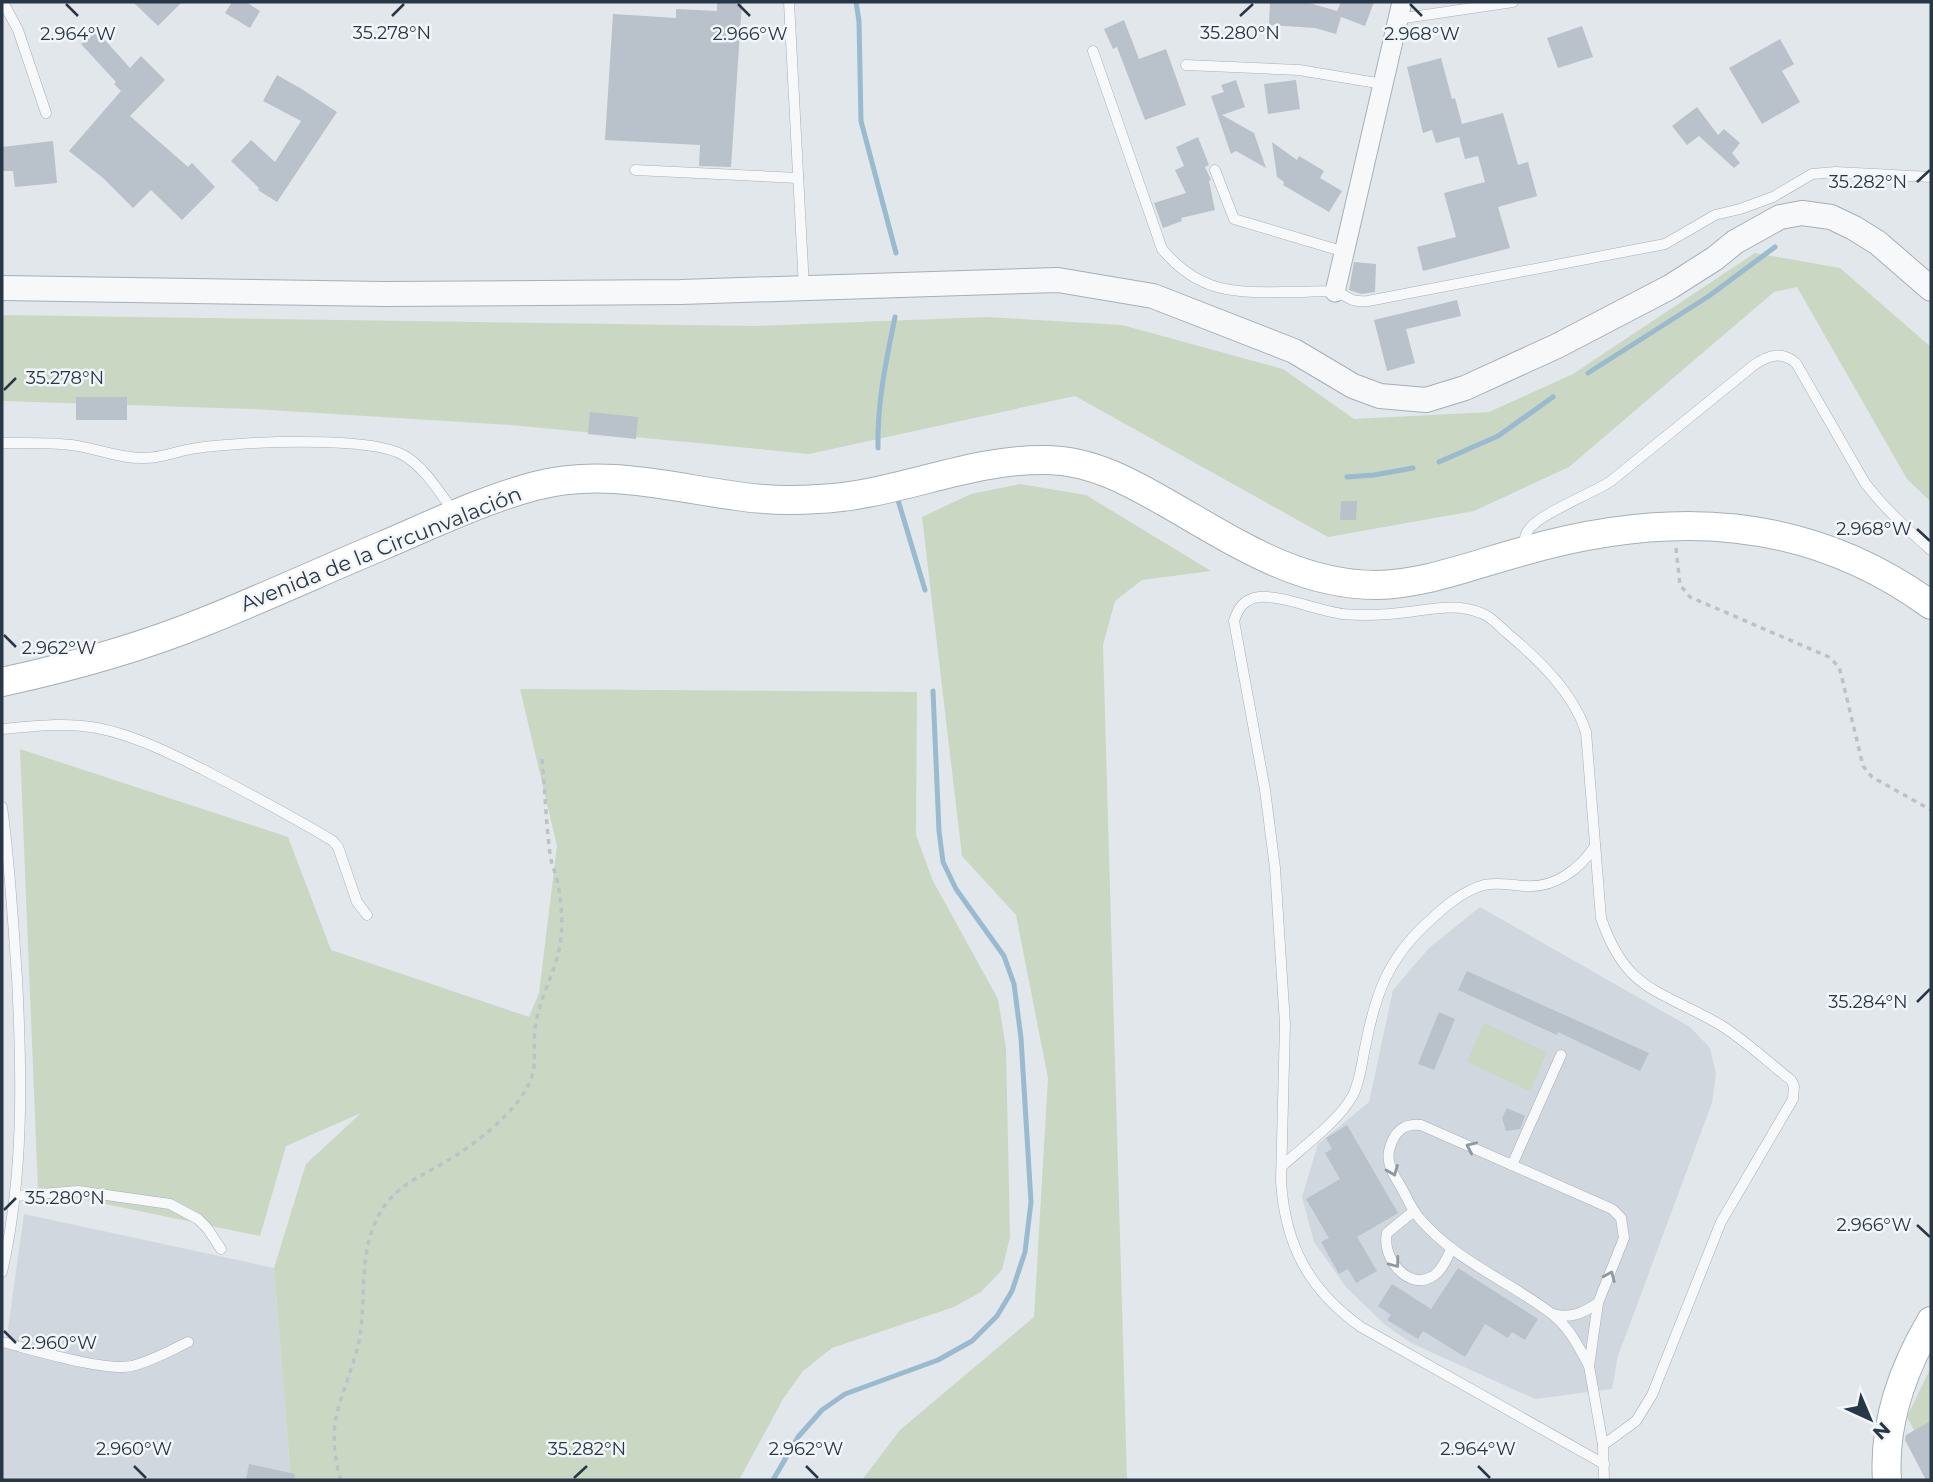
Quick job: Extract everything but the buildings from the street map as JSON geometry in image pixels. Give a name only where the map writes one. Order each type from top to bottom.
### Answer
[{"type":"main road","name":"Avenida de la Circunvalación","points":[[2,682],[98,658],[170,634],[456,515],[539,485],[590,478],[628,479],[739,497],[819,499],[889,489],[988,465],[1046,460],[1072,462],[1095,467],[1119,477],[1249,550],[1318,579],[1373,585],[1404,582],[1442,575],[1526,550],[1620,529],[1676,525],[1752,530],[1821,547],[1885,575],[1931,604]]},
{"type":"main road","points":[[1888,1480],[1891,1418],[1910,1361],[1931,1321]]},
{"type":"street","points":[[1335,292],[1400,10]]},
{"type":"street","points":[[2,288],[384,294],[681,292],[1058,280],[1153,296],[1294,351],[1353,386],[1380,396],[1426,400],[1465,388],[1557,346],[1670,287],[1735,242],[1780,217],[1802,212],[1831,217],[1854,228],[1878,243],[1931,289]]},
{"type":"lane","points":[[3,2],[18,30],[46,113]]},
{"type":"lane","points":[[789,2],[804,288]]},
{"type":"lane","points":[[1400,10],[1513,2]]},
{"type":"lane","points":[[1093,51],[1162,249],[1173,263],[1198,282],[1242,292],[1335,292],[1353,302],[1368,301],[1665,244],[1715,215],[1773,197],[1812,174],[1836,172],[1931,177]]},
{"type":"lane","points":[[1186,65],[1299,70],[1383,84]]},
{"type":"lane","points":[[635,170],[798,178]]},
{"type":"lane","points":[[1215,170],[1234,219],[1345,251]]},
{"type":"lane","points":[[1526,550],[1524,540],[1527,530],[1535,522],[1612,481],[1754,365],[1766,357],[1778,355],[1787,356],[1796,363],[1865,483],[1878,500],[1931,550]]},
{"type":"lane","points":[[2,443],[72,445],[136,458],[161,456],[196,448],[261,443],[305,442],[370,446],[403,454],[424,472],[456,515]]},
{"type":"lane","points":[[1603,1445],[1636,1421],[1652,1395],[1721,1222],[1795,1092],[1791,1080],[1729,1031],[1633,976],[1609,941],[1601,918],[1586,732],[1581,718],[1559,686],[1530,653],[1485,614],[1472,610],[1445,607],[1387,615],[1364,615],[1320,610],[1260,597],[1245,602],[1234,621],[1265,790],[1281,946],[1285,1024],[1283,1203],[1293,1245],[1314,1283],[1344,1315],[1361,1328],[1604,1464]]},
{"type":"lane","points":[[2,729],[61,724],[97,728],[175,756],[279,808],[333,841],[338,847],[357,902],[367,915]]},
{"type":"lane","points":[[2,807],[13,916],[19,1017],[20,1102],[16,1196],[2,1272]]},
{"type":"lane","points":[[1282,1166],[1338,1115],[1352,1096],[1359,1078],[1378,993],[1393,963],[1420,929],[1445,907],[1475,888],[1499,883],[1538,886],[1565,877],[1582,863],[1595,845]]},
{"type":"lane","points":[[1512,1165],[1561,1055]]},
{"type":"lane","points":[[1590,1366],[1573,1338],[1552,1314],[1452,1248],[1414,1211],[1389,1164],[1391,1142],[1402,1128],[1412,1124],[1421,1125],[1612,1209],[1621,1218],[1625,1238],[1598,1303],[1590,1366],[1603,1445],[1604,1480]]},
{"type":"lane","points":[[16,1196],[78,1191],[170,1204],[198,1219],[221,1249]]},
{"type":"lane","points":[[1414,1211],[1387,1233],[1388,1258],[1393,1265],[1410,1278],[1427,1279],[1437,1273],[1452,1248]]},
{"type":"lane","points":[[1552,1314],[1564,1317],[1577,1314],[1598,1303]]},
{"type":"lane","points":[[2,1342],[110,1367],[129,1367],[152,1360],[188,1342]]},
{"type":"path","points":[[1676,525],[1677,576],[1684,592],[1690,597],[1829,657],[1839,667],[1863,766],[1872,777],[1931,810]]},
{"type":"path","points":[[341,1480],[335,1457],[335,1424],[359,1340],[366,1252],[373,1226],[398,1190],[467,1147],[503,1117],[520,1098],[532,1077],[535,1026],[542,998],[555,971],[561,935],[560,895],[550,857],[542,759]]},
{"type":"shaded area","points":[[1480,907],[1690,1027],[1710,1048],[1716,1074],[1712,1103],[1618,1356],[1612,1389],[1535,1399],[1411,1343],[1384,1324],[1346,1287],[1314,1242],[1302,1197],[1318,1144],[1369,1102],[1393,990],[1429,948]]},
{"type":"shaded area","points":[[24,1214],[274,1268],[291,1480],[2,1480],[2,1346],[7,1336]]},
{"type":"green space","points":[[1755,253],[1840,268],[1931,347],[1931,502],[1907,479],[1797,287],[1774,292],[1569,467],[1474,511],[1328,537],[1075,396],[809,454],[511,425],[253,409],[2,401],[2,315],[755,326],[987,317],[1122,325],[1283,369],[1354,419],[1489,412],[1573,374]]},
{"type":"green space","points":[[1020,484],[1086,495],[1211,571],[1142,580],[1115,601],[1103,645],[1127,1480],[862,1480],[900,1430],[1034,1317],[1048,1078],[1016,915],[962,856],[922,517],[971,494]]},
{"type":"green space","points":[[520,689],[917,692],[916,835],[933,881],[998,999],[1006,1049],[1010,1237],[1002,1270],[981,1292],[954,1307],[832,1348],[803,1371],[783,1399],[739,1480],[291,1480],[274,1268],[306,1164],[361,1113],[286,1146],[260,1236],[38,1190],[20,749],[288,837],[331,950],[529,1017],[539,993],[557,846]]},
{"type":"green space","points":[[1484,1023],[1547,1052],[1530,1091],[1467,1062]]},
{"type":"green space","points":[[1931,1367],[1931,1462],[1907,1417]]},
{"type":"waterway","points":[[856,2],[859,21],[861,121],[896,253]]},
{"type":"waterway","points":[[1588,373],[1709,296],[1775,247]]},
{"type":"waterway","points":[[878,448],[885,366],[895,317]]},
{"type":"waterway","points":[[1439,462],[1498,436],[1553,397]]},
{"type":"waterway","points":[[1347,477],[1413,468]]},
{"type":"waterway","points":[[898,500],[925,590]]},
{"type":"waterway","points":[[773,1480],[798,1437],[822,1410],[845,1394],[938,1360],[972,1341],[997,1316],[1012,1291],[1025,1252],[1031,1202],[1021,1038],[1014,984],[1004,956],[956,889],[943,862],[939,831],[933,691]]}]
